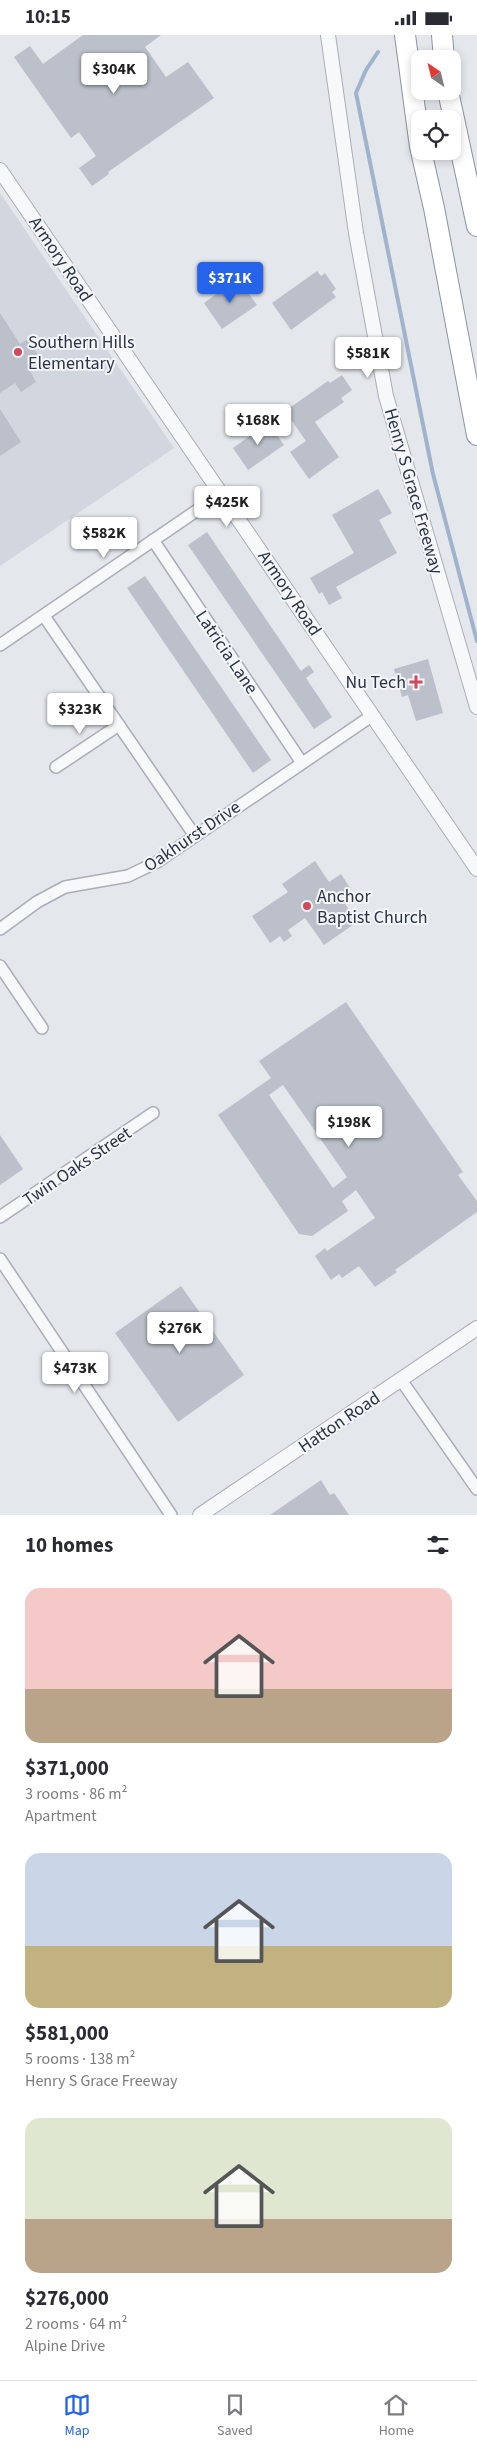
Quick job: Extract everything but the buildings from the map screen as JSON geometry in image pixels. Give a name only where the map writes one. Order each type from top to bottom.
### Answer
[{"type":"highway","points":[[398,35],[412,110]]},
{"type":"highway","points":[[405,35],[414,110]]},
{"type":"highway","points":[[442,35],[444,50]]},
{"type":"highway","points":[[445,50],[446,35]]},
{"type":"highway","points":[[450,100],[477,226]]},
{"type":"highway","points":[[423,160],[434,208],[477,443]]},
{"type":"street","name":"Henry S Grace Freeway","points":[[328,35],[356,233],[386,396],[477,707]]},
{"type":"street","name":"Armory Road","points":[[0,170],[477,869]]},
{"type":"street","points":[[0,645],[221,494]]},
{"type":"street","name":"Latricia Lane","points":[[153,540],[302,763]]},
{"type":"street","points":[[44,616],[195,836]]},
{"type":"street","name":"Oakhurst Drive","points":[[0,929],[49,895],[73,885],[118,879],[141,871],[373,715]]},
{"type":"street","points":[[56,767],[119,725]]},
{"type":"street","points":[[0,966],[42,1027]]},
{"type":"street","name":"Twin Oaks Street","points":[[0,1217],[154,1113]]},
{"type":"street","points":[[0,1259],[171,1515]]},
{"type":"street","name":"Hatton Road","points":[[200,1515],[477,1328]]},
{"type":"street","points":[[401,1380],[477,1489]]},
{"type":"shaded area","points":[[0,193],[174,448],[0,566]]},
{"type":"waterway","points":[[378,52],[366,70],[356,93],[433,474],[477,641]]},
{"type":"place","name":"Southern Hills Elementary","points":[[18,352]]},
{"type":"place","name":"Nu Tech","points":[[416,682]]},
{"type":"place","name":"Anchor Baptist Church","points":[[307,906]]}]
